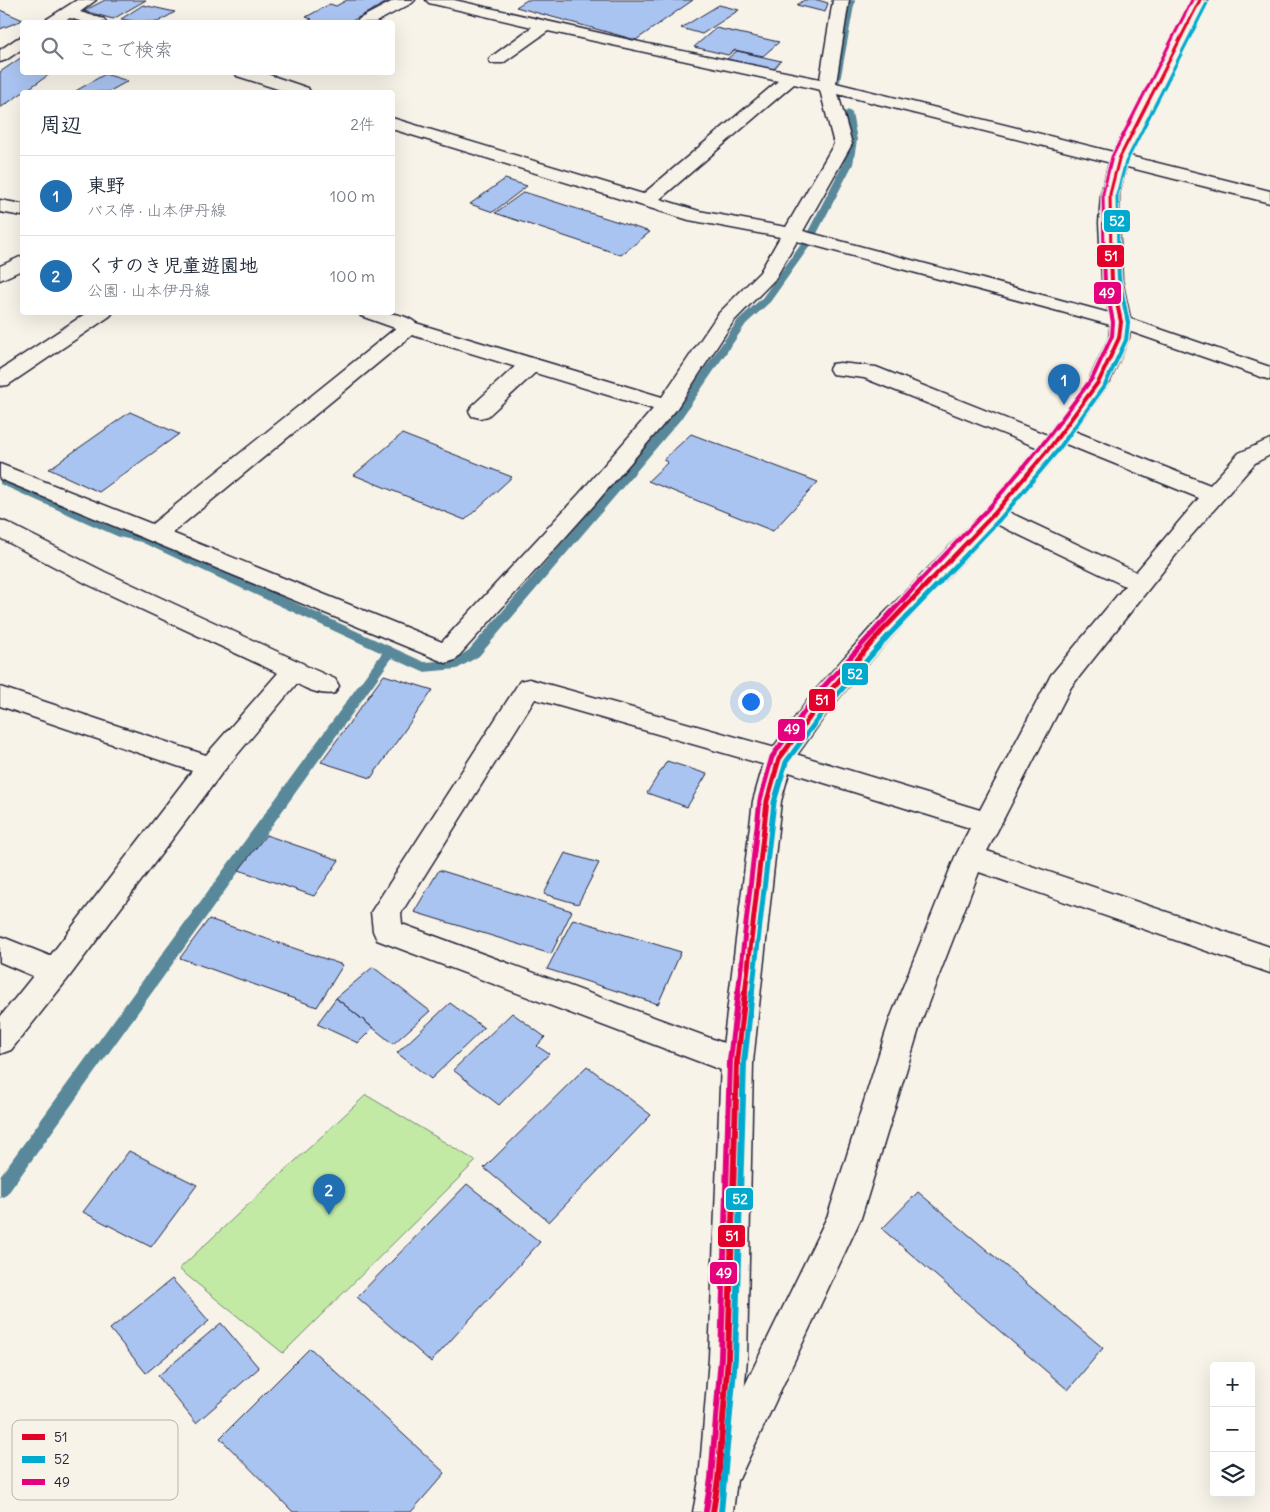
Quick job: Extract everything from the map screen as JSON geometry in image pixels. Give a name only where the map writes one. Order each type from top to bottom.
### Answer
[{"type":"street","points":[[56,20],[88,0]]},
{"type":"street","points":[[369,20],[407,0]]},
{"type":"street","points":[[434,0],[827,86],[1270,198]]},
{"type":"street","points":[[0,471],[446,654],[587,499],[667,406],[725,318],[768,275],[793,234],[843,144],[827,86],[841,0]]},
{"type":"street","points":[[713,1512],[718,1480],[728,1358],[737,1062],[767,801],[780,759],[830,691],[882,631],[994,514],[1057,439],[1099,381],[1119,338],[1121,322],[1112,280],[1109,223],[1110,194],[1119,159],[1200,0]]},
{"type":"street","points":[[68,12],[92,20]]},
{"type":"street","points":[[497,60],[546,25]]},
{"type":"street","points":[[0,57],[20,43]]},
{"type":"street","points":[[260,75],[297,90]]},
{"type":"street","points":[[646,201],[791,78]]},
{"type":"street","points":[[395,124],[696,216],[793,234],[1121,322],[1270,374]]},
{"type":"street","points":[[0,206],[20,210]]},
{"type":"street","points":[[0,274],[20,263]]},
{"type":"street","points":[[0,380],[98,315]]},
{"type":"street","points":[[376,315],[530,365],[667,406]]},
{"type":"street","points":[[154,535],[243,452],[410,327]]},
{"type":"street","points":[[480,411],[530,365]]},
{"type":"street","points":[[840,369],[868,372],[1214,495]]},
{"type":"street","points":[[718,1480],[844,1218],[906,1019],[970,857],[1060,682],[1214,495],[1248,458],[1270,446]]},
{"type":"street","points":[[994,514],[1140,583]]},
{"type":"street","points":[[0,528],[96,578],[326,686]]},
{"type":"street","points":[[0,1040],[211,767],[295,670]]},
{"type":"street","points":[[737,1062],[388,931],[386,912],[528,688],[780,759],[988,823]]},
{"type":"street","points":[[0,696],[211,767]]},
{"type":"street","points":[[970,857],[1270,960]]},
{"type":"street","points":[[0,948],[54,972]]},
{"type":"green space","points":[[366,1095],[476,1161],[283,1353],[179,1269]]},
{"type":"building","points":[[105,0],[146,0],[113,19],[84,11]]},
{"type":"building","points":[[347,0],[391,0],[354,20],[310,20],[312,19],[306,17],[330,4],[336,6]]},
{"type":"building","points":[[527,0],[693,0],[636,40],[516,7]]},
{"type":"building","points":[[804,0],[818,0],[828,3],[825,12],[797,5]]},
{"type":"building","points":[[143,5],[175,12],[161,20],[121,19]]},
{"type":"building","points":[[719,5],[739,10],[702,34],[681,28]]},
{"type":"building","points":[[0,10],[23,20],[20,20],[0,29]]},
{"type":"building","points":[[716,28],[779,42],[763,56],[735,50],[728,55],[694,47]]},
{"type":"building","points":[[737,51],[781,61],[773,70],[727,59]]},
{"type":"building","points":[[20,58],[20,75],[49,75],[26,90],[20,90],[20,94],[0,108],[0,72]]},
{"type":"building","points":[[103,75],[128,81],[112,90],[77,90]]},
{"type":"building","points":[[505,179],[527,186],[493,212],[470,204]]},
{"type":"building","points":[[524,192],[650,232],[621,255],[495,213]]},
{"type":"building","points":[[130,412],[179,434],[99,492],[49,469]]},
{"type":"building","points":[[402,434],[512,477],[465,520],[354,475]]},
{"type":"building","points":[[691,434],[818,482],[773,531],[648,481],[668,462],[663,460]]},
{"type":"building","points":[[384,675],[433,690],[371,778],[321,762]]},
{"type":"building","points":[[667,761],[707,774],[687,807],[647,793]]},
{"type":"building","points":[[266,835],[339,860],[314,896],[239,870]]},
{"type":"building","points":[[565,853],[599,863],[578,904],[544,894]]},
{"type":"building","points":[[439,870],[572,911],[551,954],[414,912]]},
{"type":"building","points":[[209,919],[343,965],[317,1007],[180,958]]},
{"type":"building","points":[[573,919],[681,952],[658,1004],[547,969]]},
{"type":"building","points":[[373,967],[430,1011],[393,1044],[336,998]]},
{"type":"building","points":[[336,998],[373,1028],[358,1043],[317,1024]]},
{"type":"building","points":[[450,1003],[484,1028],[431,1079],[397,1053]]},
{"type":"building","points":[[512,1013],[545,1037],[537,1046],[549,1054],[499,1105],[453,1070]]},
{"type":"building","points":[[587,1066],[651,1115],[549,1222],[484,1168]]},
{"type":"building","points":[[129,1151],[197,1185],[151,1247],[83,1212]]},
{"type":"building","points":[[467,1184],[540,1242],[431,1362],[357,1297]]},
{"type":"building","points":[[918,1192],[1103,1348],[1068,1390],[882,1229]]},
{"type":"building","points":[[172,1279],[209,1321],[146,1373],[110,1329]]},
{"type":"building","points":[[221,1323],[259,1368],[196,1423],[158,1376]]},
{"type":"building","points":[[310,1348],[445,1473],[411,1512],[293,1512],[220,1438]]},
{"type":"waterway","points":[[836,81],[851,0]]},
{"type":"waterway","points":[[390,652],[423,667],[457,664],[474,653],[676,418],[742,322],[766,300],[807,243],[848,164],[853,140],[848,113]]},
{"type":"waterway","points":[[0,480],[123,534],[145,539],[390,652]]},
{"type":"waterway","points":[[0,1190],[390,652]]},
{"type":"transit line","name":"49","points":[[706,1511],[711,1479],[721,1358],[730,1061],[760,800],[772,757],[817,694],[877,626],[988,509],[1046,440],[1093,377],[1112,336],[1113,322],[1105,281],[1102,223],[1103,193],[1112,157],[1192,0]]},
{"type":"transit line","name":"51","points":[[713,1512],[718,1480],[728,1358],[737,1062],[767,801],[779,759],[823,699],[882,631],[994,514],[1052,445],[1099,381],[1119,338],[1121,322],[1112,280],[1109,223],[1110,194],[1119,159],[1200,0]]},
{"type":"transit line","name":"52","points":[[721,1512],[735,1358],[744,1063],[774,802],[786,762],[829,704],[888,636],[1000,519],[1058,450],[1105,385],[1126,340],[1128,323],[1119,279],[1117,195],[1126,162],[1207,3]]},
{"type":"place","name":"東野","points":[[1064,405]]},
{"type":"place","name":"くすのき児童遊園地","points":[[329,1215]]}]
